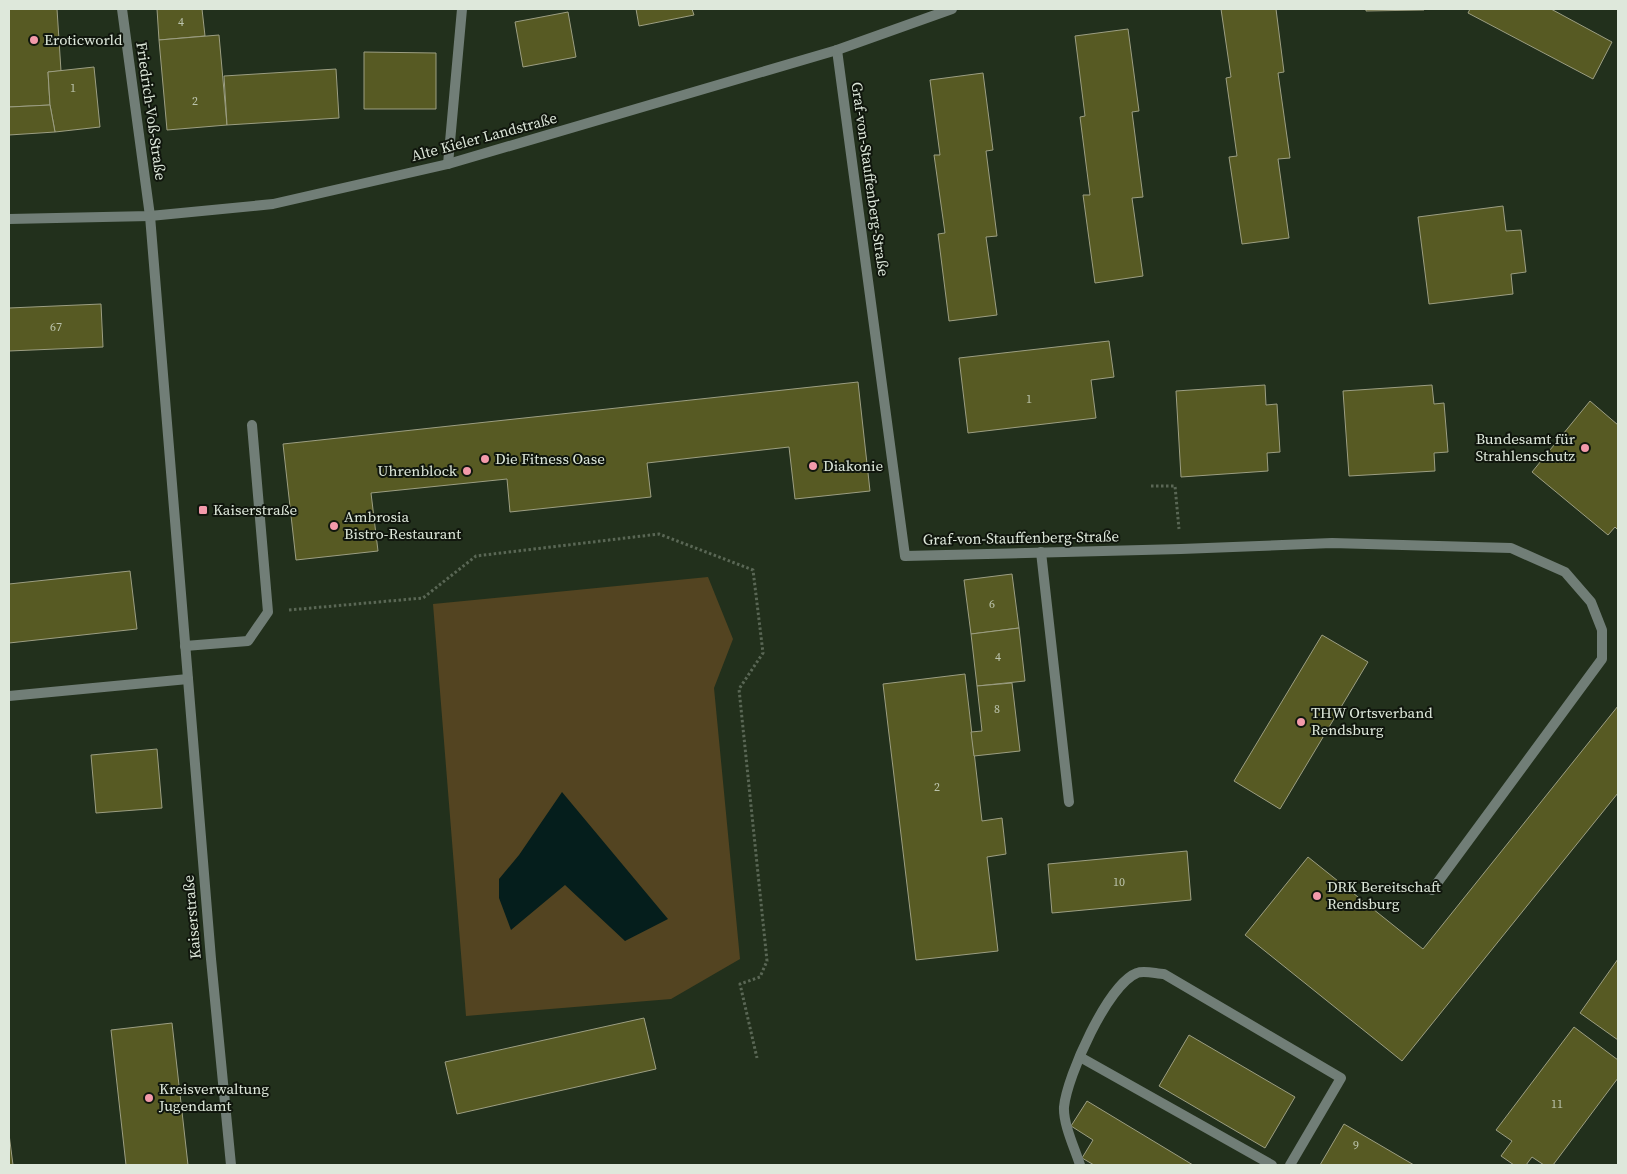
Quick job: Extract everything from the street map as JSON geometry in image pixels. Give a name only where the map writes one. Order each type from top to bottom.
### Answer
[{"type":"street","name":"Friedrich-Voß-Straße","points":[[122,9],[150,216]]},
{"type":"street","points":[[448,164],[462,9]]},
{"type":"street","name":"Alte Kieler Landstraße","points":[[9,219],[150,216],[273,204],[448,164],[837,50],[952,9]]},
{"type":"street","name":"Graf-von-Stauffenberg-Straße","points":[[837,50],[905,556],[1332,544],[1511,548],[1565,572],[1591,602],[1602,630],[1602,659],[1432,890]]},
{"type":"street","name":"Kaiserstraße","points":[[150,216],[211,959],[231,1165]]},
{"type":"street","points":[[185,646],[248,641],[268,612],[252,424]]},
{"type":"street","points":[[1041,552],[1069,802]]},
{"type":"street","points":[[9,696],[188,679]]},
{"type":"street","points":[[1080,1165],[1069,1132],[1064,1108],[1071,1075],[1106,1004],[1120,985],[1138,972],[1164,974],[1341,1078],[1290,1165]]},
{"type":"street","points":[[1080,1057],[1272,1165]]},
{"type":"path","points":[[1151,486],[1175,486],[1182,549]]},
{"type":"path","points":[[268,612],[423,598],[476,556],[659,534],[752,570],[763,652],[739,689],[768,961],[760,977],[740,984],[757,1058]]},
{"type":"shaded area","points":[[708,577],[733,639],[714,688],[740,959],[671,999],[466,1016],[433,604]]},
{"type":"water","points":[[562,792],[668,919],[625,941],[565,885],[511,930],[499,898],[499,879],[519,855]]},
{"type":"building","name":"Eroticworld","points":[[9,9],[57,9],[61,71],[48,72],[50,105],[9,107]]},
{"type":"building","points":[[157,9],[202,9],[205,36],[159,40]]},
{"type":"building","points":[[636,9],[692,9],[694,15],[639,26]]},
{"type":"building","points":[[1221,9],[1276,9],[1284,72],[1278,73],[1290,158],[1278,159],[1289,238],[1242,244],[1229,157],[1237,156],[1226,78],[1231,77]]},
{"type":"building","points":[[1366,9],[1424,9],[1424,10],[1366,11]]},
{"type":"building","points":[[1470,9],[1551,9],[1612,42],[1593,79],[1468,13]]},
{"type":"building","points":[[568,12],[576,57],[523,67],[515,22]]},
{"type":"building","points":[[1128,29],[1139,111],[1132,112],[1143,197],[1132,198],[1143,276],[1095,283],[1083,195],[1090,195],[1080,117],[1085,116],[1075,36]]},
{"type":"building","points":[[219,35],[227,125],[167,130],[159,40]]},
{"type":"building","points":[[364,52],[436,53],[436,109],[364,109]]},
{"type":"building","points":[[94,67],[100,127],[55,132],[50,105],[48,72]]},
{"type":"building","points":[[336,69],[339,118],[227,125],[224,76]]},
{"type":"building","points":[[983,73],[993,150],[986,151],[997,236],[986,237],[997,315],[949,321],[938,234],[945,233],[934,155],[940,155],[930,80]]},
{"type":"building","points":[[50,105],[55,132],[9,135],[9,107]]},
{"type":"building","points":[[1503,206],[1506,231],[1521,230],[1526,272],[1511,274],[1513,294],[1429,304],[1418,217]]},
{"type":"building","points":[[101,304],[103,347],[9,351],[9,308]]},
{"type":"building","points":[[1109,341],[1114,377],[1091,380],[1096,418],[968,433],[959,358]]},
{"type":"building","name":"Uhrenblock","points":[[858,382],[870,491],[795,499],[789,447],[647,463],[651,497],[510,512],[507,479],[371,493],[378,551],[296,560],[283,444]]},
{"type":"building","points":[[1265,385],[1266,405],[1277,404],[1280,452],[1267,453],[1268,471],[1181,477],[1176,391]]},
{"type":"building","points":[[1432,385],[1434,404],[1444,403],[1448,452],[1434,453],[1435,471],[1349,476],[1343,391]]},
{"type":"building","name":"Bundesamt für Strahlenschutz","points":[[1590,401],[1618,425],[1618,530],[1615,527],[1608,535],[1532,472]]},
{"type":"building","points":[[130,571],[137,629],[9,643],[9,584]]},
{"type":"building","points":[[1012,574],[1019,628],[971,634],[964,580]]},
{"type":"building","points":[[1019,628],[1025,681],[977,686],[971,634]]},
{"type":"building","name":"THW Ortsverband Rendsburg","points":[[1322,635],[1368,662],[1280,809],[1234,781]]},
{"type":"building","points":[[965,674],[982,821],[1002,818],[1006,854],[987,857],[998,951],[916,960],[883,684]]},
{"type":"building","points":[[1012,683],[1020,751],[974,756],[971,732],[982,731],[977,686]]},
{"type":"building","name":"DRK Bereitschaft Rendsburg","points":[[1618,706],[1618,793],[1402,1061],[1245,935],[1308,857],[1423,949]]},
{"type":"building","points":[[157,749],[162,808],[96,813],[91,755]]},
{"type":"building","points":[[1187,851],[1191,900],[1052,913],[1048,864]]},
{"type":"building","points":[[1618,959],[1618,1040],[1580,1013]]},
{"type":"building","points":[[644,1018],[656,1069],[457,1114],[445,1062]]},
{"type":"building","name":"Kreisverwaltung Jugendamt","points":[[172,1023],[188,1165],[126,1165],[111,1030]]},
{"type":"building","points":[[1574,1027],[1618,1060],[1618,1078],[1553,1165],[1544,1165],[1532,1157],[1526,1165],[1514,1165],[1501,1156],[1512,1141],[1496,1130]]},
{"type":"building","points":[[1189,1035],[1295,1097],[1265,1148],[1159,1086]]},
{"type":"building","points":[[1087,1101],[1193,1165],[1094,1165],[1082,1158],[1093,1140],[1071,1126]]},
{"type":"building","points":[[1344,1124],[1414,1165],[1320,1165]]},
{"type":"building","points":[[9,1134],[13,1165],[9,1165]]},
{"type":"place","name":"Eroticworld","points":[[34,40]]},
{"type":"place","name":"Bundesamt für Strahlenschutz","points":[[1585,448]]},
{"type":"place","name":"Die Fitness Oase","points":[[485,459]]},
{"type":"place","name":"Diakonie","points":[[813,466]]},
{"type":"place","name":"Uhrenblock","points":[[467,471]]},
{"type":"place","name":"Kaiserstraße","points":[[203,510]]},
{"type":"place","name":"Ambrosia Bistro-Restaurant","points":[[334,526]]},
{"type":"place","name":"THW Ortsverband Rendsburg","points":[[1301,722]]},
{"type":"place","name":"DRK Bereitschaft Rendsburg","points":[[1317,896]]},
{"type":"place","name":"Kreisverwaltung Jugendamt","points":[[149,1098]]}]
